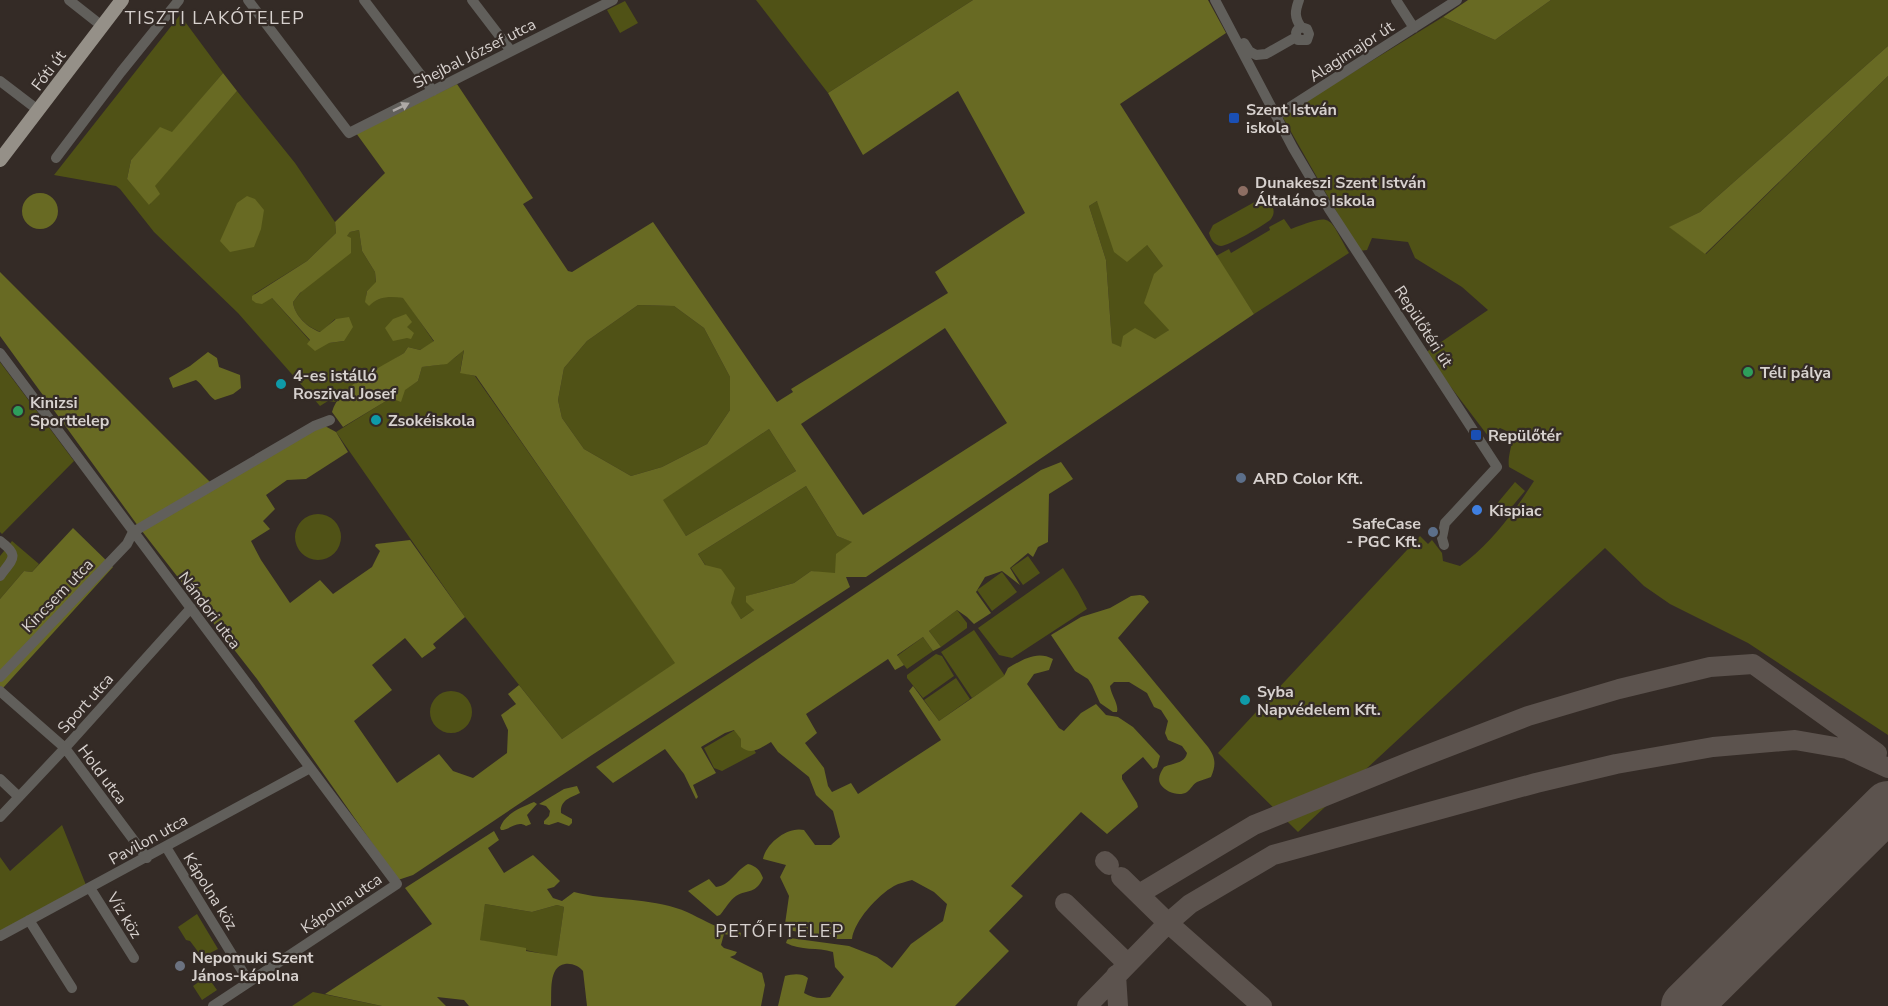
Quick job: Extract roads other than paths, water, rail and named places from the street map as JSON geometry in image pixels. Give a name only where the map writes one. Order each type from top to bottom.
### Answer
[{"type":"main road","name":"Fóti út","points":[[0,160],[122,0]]},
{"type":"street","points":[[69,0],[102,26]]},
{"type":"street","points":[[56,158],[178,0]]},
{"type":"street","name":"Shejbal József utca","points":[[248,0],[349,133],[613,0]]},
{"type":"street","points":[[364,0],[433,91]]},
{"type":"street","points":[[472,0],[511,51]]},
{"type":"street","name":"Repülőtéri út","points":[[1215,0],[1276,116],[1329,209],[1497,467],[1445,523],[1442,538],[1444,545]]},
{"type":"street","points":[[1221,0],[1249,51],[1260,55],[1266,54],[1298,32],[1295,14],[1299,0]]},
{"type":"street","points":[[1396,0],[1414,28]]},
{"type":"street","name":"Alagimajor út","points":[[1291,108],[1457,0]]},
{"type":"street","points":[[0,81],[38,110]]},
{"type":"street","points":[[1268,100],[1276,106],[1291,108]]},
{"type":"street","points":[[1276,116],[1291,108]]},
{"type":"street","name":"Nándori utca","points":[[0,353],[397,884]]},
{"type":"street","points":[[133,532],[314,426],[330,420]]},
{"type":"street","name":"Kincsem utca","points":[[0,676],[127,544],[133,532]]},
{"type":"street","points":[[0,541],[11,550],[13,557],[0,576]]},
{"type":"street","name":"Sport utca","points":[[0,817],[191,608]]},
{"type":"street","name":"Hold utca","points":[[0,691],[65,748],[147,858]]},
{"type":"street","name":"Pavilon utca","points":[[0,936],[309,768]]},
{"type":"street","points":[[0,779],[19,797]]},
{"type":"street","name":"Kápolna köz","points":[[166,847],[249,982]]},
{"type":"street","name":"Kápolna utca","points":[[213,1006],[397,884]]},
{"type":"street","name":"Víz köz","points":[[90,888],[134,958]]},
{"type":"street","points":[[29,920],[72,988]]},
{"type":"place","name":"Szent István iskola","points":[[1234,118]]},
{"type":"place","name":"Dunakeszi Szent István Általános Iskola","points":[[1243,191]]},
{"type":"place","name":"Téli pálya","points":[[1748,372]]},
{"type":"place","name":"4-es istálló Roszival Josef","points":[[281,384]]},
{"type":"place","name":"Kinizsi Sporttelep","points":[[18,411]]},
{"type":"place","name":"Zsokéiskola","points":[[376,420]]},
{"type":"place","name":"Repülőtér","points":[[1476,435]]},
{"type":"place","name":"ARD Color Kft.","points":[[1241,478]]},
{"type":"place","name":"Kispiac","points":[[1477,510]]},
{"type":"place","name":"SafeCase - PGC Kft.","points":[[1433,532]]},
{"type":"place","name":"Syba Napvédelem Kft.","points":[[1245,700]]},
{"type":"place","name":"Nepomuki Szent János-kápolna","points":[[180,966]]},
{"type":"district","name":"TISZTI LAKÓTELEP","points":[[215,18]]},
{"type":"district","name":"PETŐFITELEP","points":[[780,931]]}]
